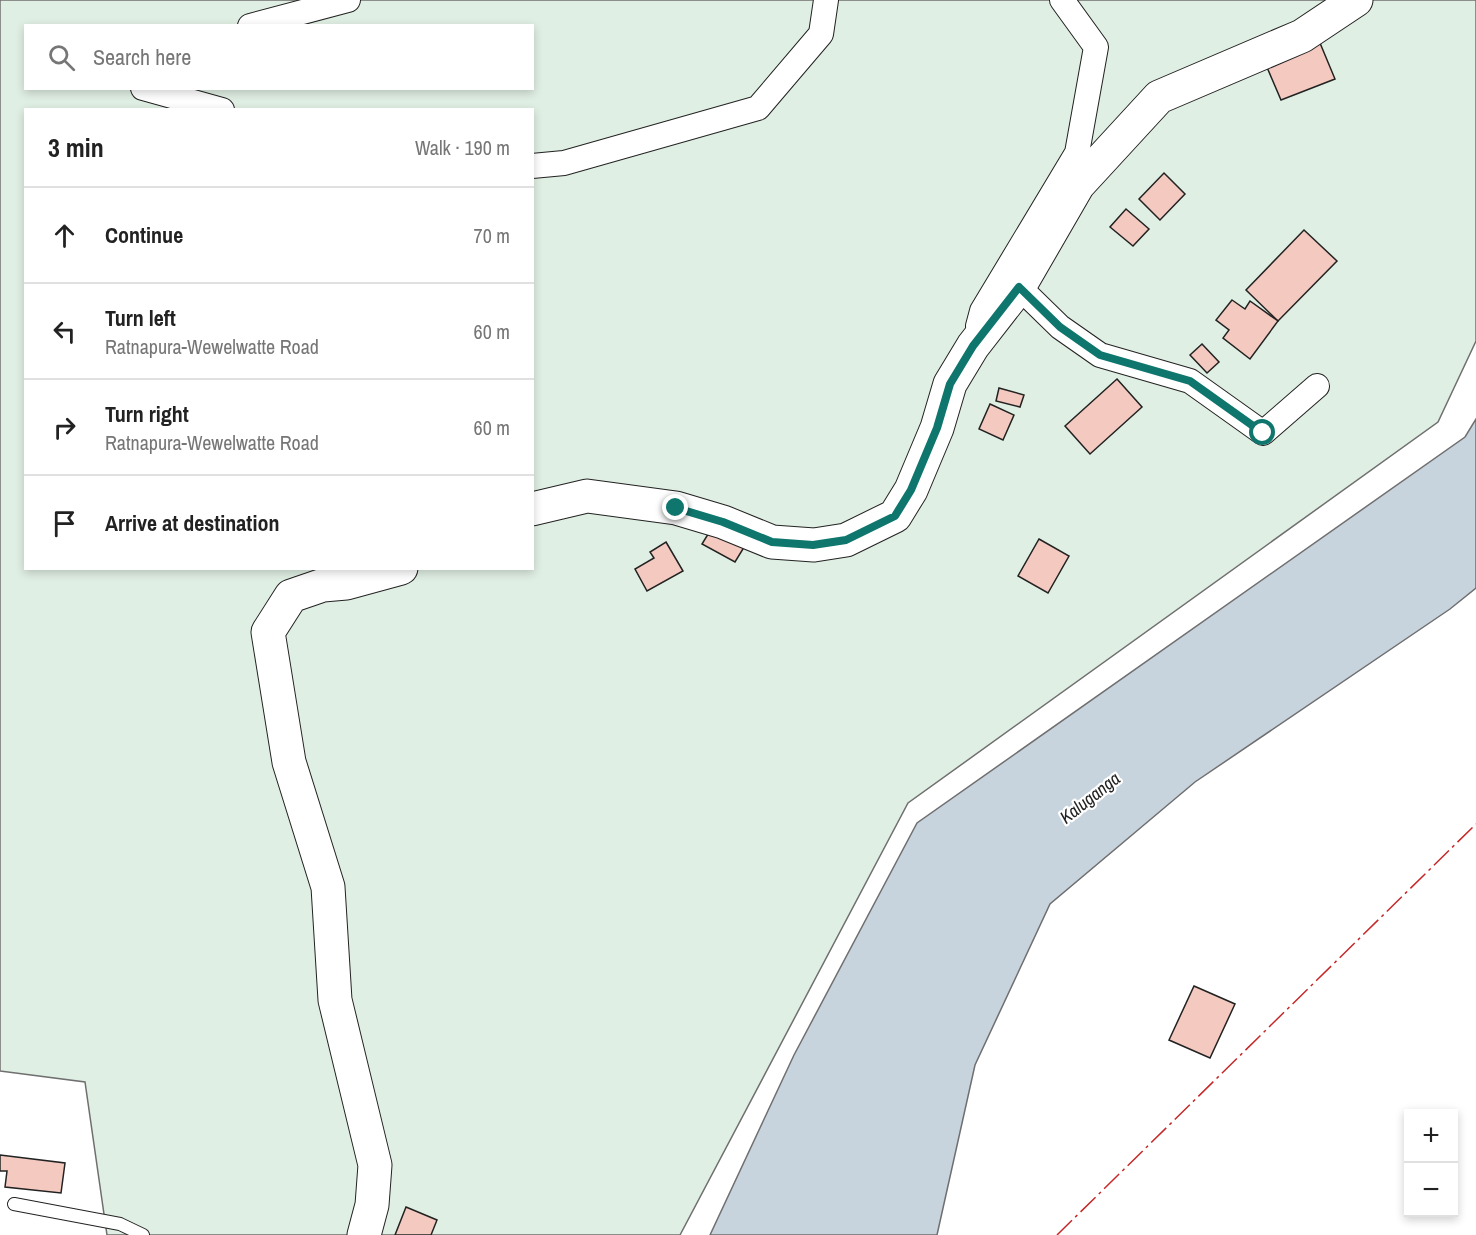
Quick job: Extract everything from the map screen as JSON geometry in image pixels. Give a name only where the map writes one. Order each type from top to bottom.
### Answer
[{"type":"main road","points":[[534,509],[587,496],[676,508],[723,522],[772,542],[813,545],[846,540],[895,516],[911,490],[933,438],[950,384],[973,346],[1019,287],[1078,184],[1159,97],[1302,36],[1356,0]]},
{"type":"main road","points":[[364,1235],[372,1205],[375,1165],[335,999],[328,887],[289,762],[268,632],[291,596],[323,585],[346,583],[394,570]]},
{"type":"street","points":[[258,24],[348,0]]},
{"type":"street","points":[[534,166],[564,163],[758,108],[821,34],[826,0]]},
{"type":"street","points":[[973,346],[982,311],[1077,153],[1096,47],[1062,0]]},
{"type":"street","points":[[150,90],[215,108]]},
{"type":"street","points":[[1019,287],[1060,327],[1100,355],[1190,381],[1263,433],[1317,386]]},
{"type":"lane","points":[[14,1204],[120,1224],[143,1235]]},
{"type":"green space","points":[[0,0],[1476,0],[1476,341],[1438,422],[908,803],[680,1235],[107,1235],[85,1082],[0,1071]]},
{"type":"water","name":"Kaluganga","points":[[1476,419],[1476,588],[1450,609],[1195,782],[1050,904],[975,1065],[937,1235],[710,1235],[794,1055],[917,823],[1465,437]]},
{"type":"building","points":[[1320,43],[1335,79],[1281,100],[1266,65]]},
{"type":"building","points":[[1164,173],[1185,194],[1160,220],[1139,199]]},
{"type":"building","points":[[1126,209],[1149,229],[1133,246],[1110,227]]},
{"type":"building","points":[[1304,230],[1337,261],[1278,321],[1246,290]]},
{"type":"building","points":[[1232,300],[1245,309],[1250,301],[1278,321],[1250,359],[1223,338],[1229,330],[1216,320]]},
{"type":"building","points":[[1202,344],[1219,362],[1207,373],[1190,355]]},
{"type":"building","points":[[1117,379],[1142,407],[1090,454],[1065,426]]},
{"type":"building","points":[[999,388],[1024,395],[1020,407],[996,401]]},
{"type":"building","points":[[990,404],[1014,415],[1003,440],[979,429]]},
{"type":"building","points":[[713,526],[746,544],[735,562],[702,544]]},
{"type":"building","points":[[1039,539],[1069,556],[1048,593],[1018,576]]},
{"type":"building","points":[[666,542],[683,571],[647,591],[635,569],[654,558],[650,552]]},
{"type":"building","points":[[1194,986],[1235,1004],[1210,1058],[1169,1040]]},
{"type":"building","points":[[0,1155],[65,1163],[61,1193],[5,1187],[7,1171],[0,1171]]},
{"type":"building","points":[[406,1207],[437,1220],[431,1235],[395,1235]]},
{"type":"power","points":[[1057,1235],[1476,824]]},
{"type":"route","points":[[676,508],[723,522],[772,542],[813,545],[846,540],[895,516],[911,490],[937,428],[950,384],[973,346],[1019,287],[1060,327],[1100,355],[1190,381],[1263,433]]}]
